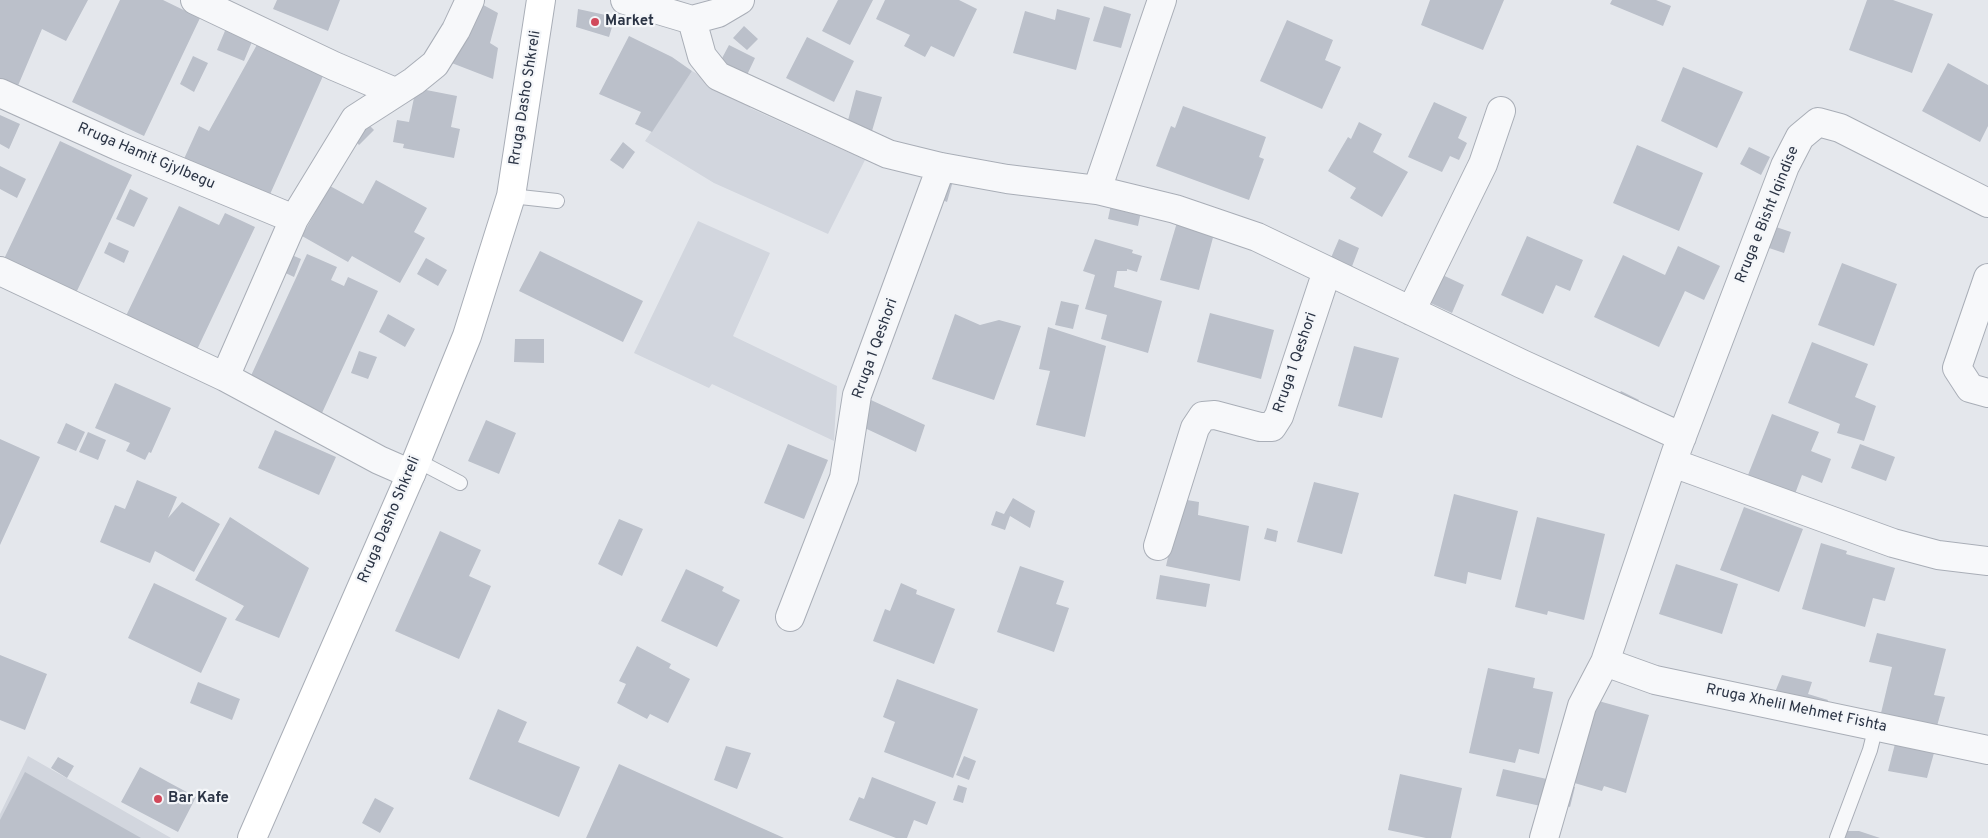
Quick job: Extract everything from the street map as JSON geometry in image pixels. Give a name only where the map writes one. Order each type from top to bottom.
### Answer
[{"type":"main road","name":"Rruga Dasho Shkreli","points":[[252,838],[413,467],[467,336],[511,196],[541,0]]},
{"type":"street","points":[[195,0],[334,66],[396,92]]},
{"type":"street","points":[[225,377],[294,219],[354,119],[414,81],[434,64],[456,30],[470,0]]},
{"type":"street","points":[[624,0],[692,20],[718,13],[740,0]]},
{"type":"street","points":[[1097,190],[1162,0]]},
{"type":"street","points":[[692,20],[702,56],[718,76],[888,154],[941,167],[1097,190],[1175,209],[1257,237],[1682,437],[1605,662],[1582,706],[1544,838]]},
{"type":"street","name":"Rruga Hamit Gjylbegu","points":[[0,92],[118,146],[294,219]]},
{"type":"street","points":[[1411,311],[1483,164],[1501,111]]},
{"type":"street","name":"Rruga e Bisht Iqindise","points":[[1682,437],[1785,166],[1800,137],[1818,122],[1840,128],[1988,203]]},
{"type":"street","name":"Rruga 1 Qeshori","points":[[790,617],[844,478],[857,394],[941,167]]},
{"type":"street","points":[[0,271],[225,377],[379,460],[413,467]]},
{"type":"street","name":"Rruga 1 Qeshori","points":[[1158,546],[1195,428],[1203,416],[1216,415],[1260,427],[1272,427],[1279,416],[1327,271]]},
{"type":"street","points":[[1988,278],[1958,368],[1970,388],[1988,393]]},
{"type":"street","points":[[1672,463],[1893,543],[1938,555],[1988,561]]},
{"type":"street","name":"Rruga Xhelil Mehmet Fishta","points":[[1605,662],[1655,680],[1988,750]]},
{"type":"lane","points":[[511,196],[556,201]]},
{"type":"lane","points":[[413,467],[460,483]]},
{"type":"lane","points":[[1837,838],[1870,750],[1876,726]]},
{"type":"shaded area","points":[[692,71],[751,103],[750,108],[865,160],[828,234],[714,183],[645,141]]},
{"type":"shaded area","points":[[698,221],[770,253],[733,336],[837,386],[834,441],[712,384],[709,388],[634,353]]},
{"type":"shaded area","points":[[28,756],[171,838],[0,838],[0,814]]},
{"type":"building","points":[[0,0],[88,0],[66,41],[42,29],[17,88],[0,81]]},
{"type":"building","points":[[120,0],[163,0],[200,18],[144,136],[72,102]]},
{"type":"building","points":[[277,0],[340,0],[328,31],[273,9]]},
{"type":"building","points":[[838,0],[873,0],[850,45],[822,31]]},
{"type":"building","points":[[885,0],[959,0],[977,9],[954,57],[931,46],[925,57],[904,46],[910,35],[876,19]]},
{"type":"building","points":[[1430,0],[1504,0],[1483,50],[1421,25]]},
{"type":"building","points":[[1612,0],[1656,0],[1671,6],[1663,26],[1610,4]]},
{"type":"building","points":[[1867,0],[1893,0],[1933,14],[1912,73],[1849,50]]},
{"type":"building","points":[[476,1],[498,13],[490,43],[498,48],[493,79],[444,60]]},
{"type":"building","points":[[1104,6],[1131,14],[1121,48],[1093,41]]},
{"type":"building","name":"Market","points":[[578,9],[615,17],[609,37],[576,27]]},
{"type":"building","points":[[1057,9],[1090,18],[1076,70],[1013,53],[1025,11],[1055,20]]},
{"type":"building","points":[[1287,20],[1333,40],[1325,60],[1341,67],[1322,109],[1260,81]]},
{"type":"building","points":[[227,26],[254,37],[244,61],[217,50]]},
{"type":"building","points":[[744,26],[758,39],[747,50],[733,38]]},
{"type":"building","points":[[629,36],[672,57],[692,71],[652,132],[635,124],[641,112],[599,94]]},
{"type":"building","points":[[807,37],[854,61],[834,102],[786,78]]},
{"type":"building","points":[[259,41],[290,53],[287,60],[323,76],[267,201],[183,161],[199,126],[209,131]]},
{"type":"building","points":[[729,45],[755,58],[747,75],[720,62]]},
{"type":"building","points":[[193,56],[208,63],[194,92],[180,84]]},
{"type":"building","points":[[1948,63],[1988,85],[1988,126],[1980,142],[1922,111]]},
{"type":"building","points":[[1683,67],[1743,92],[1717,148],[1661,121]]},
{"type":"building","points":[[416,88],[457,96],[451,127],[460,129],[454,158],[403,148],[404,144],[393,142],[397,120],[409,122]]},
{"type":"building","points":[[856,90],[882,97],[872,131],[847,124]]},
{"type":"building","points":[[1434,102],[1467,117],[1458,138],[1467,143],[1459,160],[1450,156],[1442,172],[1408,157]]},
{"type":"building","points":[[1183,106],[1266,137],[1259,157],[1264,159],[1249,200],[1156,166],[1171,126],[1175,128]]},
{"type":"building","points":[[0,115],[20,124],[9,149],[0,144]]},
{"type":"building","points":[[366,122],[374,130],[359,145],[351,136]]},
{"type":"building","points":[[1359,122],[1382,134],[1373,152],[1408,172],[1382,217],[1350,198],[1356,188],[1328,171],[1348,137],[1351,139]]},
{"type":"building","points":[[60,141],[132,175],[76,293],[4,259]]},
{"type":"building","points":[[623,142],[635,152],[623,169],[610,160]]},
{"type":"building","points":[[1637,145],[1703,173],[1679,231],[1613,203]]},
{"type":"building","points":[[1749,147],[1770,157],[1761,175],[1740,164]]},
{"type":"building","points":[[0,166],[26,179],[17,198],[0,189]]},
{"type":"building","points":[[945,179],[953,181],[947,202],[940,199]]},
{"type":"building","points":[[376,180],[427,208],[414,232],[425,238],[400,283],[352,256],[348,262],[302,236],[330,186],[363,204]]},
{"type":"building","points":[[130,189],[148,198],[134,227],[116,219]]},
{"type":"building","points":[[1112,200],[1142,207],[1138,226],[1108,219]]},
{"type":"building","points":[[179,206],[219,225],[225,213],[255,227],[194,356],[123,322]]},
{"type":"building","points":[[1178,219],[1215,230],[1199,290],[1160,280]]},
{"type":"building","points":[[1764,223],[1791,232],[1784,253],[1757,244]]},
{"type":"building","points":[[1527,236],[1583,260],[1570,291],[1556,285],[1543,314],[1501,295]]},
{"type":"building","points":[[1095,239],[1133,250],[1132,253],[1142,256],[1137,272],[1127,269],[1127,271],[1117,271],[1114,287],[1162,301],[1148,353],[1101,339],[1107,315],[1085,309],[1095,275],[1083,271]]},
{"type":"building","points":[[1339,239],[1359,248],[1351,269],[1330,260]]},
{"type":"building","points":[[109,242],[129,251],[124,263],[104,253]]},
{"type":"building","points":[[1678,246],[1720,266],[1704,300],[1685,291],[1659,347],[1594,317],[1623,255],[1665,275]]},
{"type":"building","points":[[540,251],[643,301],[623,342],[519,291]]},
{"type":"building","points":[[285,252],[301,259],[294,277],[277,269]]},
{"type":"building","points":[[307,254],[337,267],[331,280],[344,286],[348,277],[378,291],[322,413],[249,380]]},
{"type":"building","points":[[426,258],[447,270],[438,286],[417,274]]},
{"type":"building","points":[[1842,263],[1897,284],[1874,346],[1818,325]]},
{"type":"building","points":[[1434,271],[1464,285],[1452,313],[1422,299]]},
{"type":"building","points":[[1061,301],[1079,305],[1073,329],[1055,325]]},
{"type":"building","points":[[1210,313],[1274,330],[1261,379],[1197,362]]},
{"type":"building","points":[[388,314],[415,329],[405,347],[379,332]]},
{"type":"building","points":[[955,314],[980,325],[999,320],[1021,326],[994,400],[932,379]]},
{"type":"building","points":[[1048,327],[1106,346],[1085,437],[1036,425],[1050,371],[1039,369]]},
{"type":"building","points":[[515,339],[544,339],[544,363],[514,362]]},
{"type":"building","points":[[1812,342],[1868,364],[1855,397],[1876,406],[1864,441],[1837,433],[1840,424],[1788,403]]},
{"type":"building","points":[[1354,346],[1399,358],[1382,418],[1338,406]]},
{"type":"building","points":[[359,351],[377,357],[368,379],[351,373]]},
{"type":"building","points":[[115,383],[171,408],[151,453],[149,452],[145,460],[126,451],[130,443],[95,428]]},
{"type":"building","points":[[1621,391],[1639,400],[1636,405],[1618,396]]},
{"type":"building","points":[[858,394],[925,425],[916,452],[854,423]]},
{"type":"building","points":[[1772,414],[1819,432],[1811,451],[1831,459],[1822,483],[1802,475],[1795,494],[1748,475]]},
{"type":"building","points":[[486,420],[516,433],[499,474],[468,461]]},
{"type":"building","points":[[66,423],[85,432],[76,451],[57,443]]},
{"type":"building","points":[[275,430],[336,457],[319,495],[258,468]]},
{"type":"building","points":[[88,432],[106,440],[98,460],[79,452]]},
{"type":"building","points":[[0,439],[40,457],[0,545]]},
{"type":"building","points":[[788,444],[828,460],[804,519],[764,503]]},
{"type":"building","points":[[1860,444],[1895,457],[1886,481],[1851,468]]},
{"type":"building","points":[[137,480],[177,497],[168,518],[182,502],[220,524],[194,572],[155,551],[150,563],[100,542],[115,505],[125,509]]},
{"type":"building","points":[[1314,482],[1359,493],[1342,554],[1297,542]]},
{"type":"building","points":[[1454,494],[1518,511],[1501,580],[1468,572],[1466,584],[1434,576]]},
{"type":"building","points":[[1013,498],[1035,511],[1030,528],[1010,516],[1005,530],[991,525],[996,511],[1004,514]]},
{"type":"building","points":[[1181,499],[1199,502],[1198,515],[1249,526],[1240,581],[1166,566]]},
{"type":"building","points":[[1744,507],[1803,529],[1779,592],[1720,570]]},
{"type":"building","points":[[230,517],[309,568],[279,638],[235,620],[244,606],[195,580]]},
{"type":"building","points":[[1537,517],[1605,534],[1584,620],[1548,611],[1547,615],[1515,607]]},
{"type":"building","points":[[619,519],[643,529],[622,576],[598,564]]},
{"type":"building","points":[[1267,528],[1278,531],[1276,542],[1264,539]]},
{"type":"building","points":[[440,531],[481,550],[469,576],[491,586],[459,659],[395,631]]},
{"type":"building","points":[[1821,543],[1847,551],[1846,554],[1895,568],[1885,601],[1873,598],[1865,627],[1802,609]]},
{"type":"building","points":[[1676,564],[1738,584],[1722,634],[1659,614]]},
{"type":"building","points":[[1020,566],[1064,581],[1056,604],[1069,608],[1054,652],[997,632]]},
{"type":"building","points":[[686,569],[724,587],[722,591],[740,600],[717,647],[661,621]]},
{"type":"building","points":[[1160,575],[1210,584],[1206,607],[1156,599]]},
{"type":"building","points":[[154,583],[227,618],[201,673],[128,638]]},
{"type":"building","points":[[901,583],[917,590],[916,594],[955,609],[934,664],[873,641],[885,609],[890,611]]},
{"type":"building","points":[[1877,633],[1946,649],[1934,695],[1945,697],[1937,726],[1881,713],[1892,667],[1869,662]]},
{"type":"building","points":[[637,646],[671,664],[669,668],[690,679],[668,723],[650,714],[647,719],[617,703],[626,684],[619,681]]},
{"type":"building","points":[[0,655],[47,674],[25,730],[0,720]]},
{"type":"building","points":[[1488,668],[1535,678],[1533,688],[1553,692],[1539,754],[1519,749],[1515,763],[1469,753]]},
{"type":"building","points":[[1782,675],[1812,682],[1808,694],[1828,700],[1825,708],[1773,697]]},
{"type":"building","points":[[897,679],[978,709],[953,778],[884,752],[895,722],[883,717]]},
{"type":"building","points":[[198,682],[240,699],[232,720],[190,703]]},
{"type":"building","points":[[1595,700],[1649,715],[1626,793],[1604,786],[1602,791],[1571,782]]},
{"type":"building","points":[[498,709],[527,722],[518,742],[580,767],[559,817],[469,779]]},
{"type":"building","points":[[1895,744],[1934,753],[1927,778],[1888,771]]},
{"type":"building","points":[[726,746],[751,753],[737,789],[714,780]]},
{"type":"building","points":[[964,756],[976,761],[969,780],[956,775]]},
{"type":"building","points":[[58,757],[74,766],[67,778],[51,768]]},
{"type":"building","points":[[619,764],[784,838],[586,838]]},
{"type":"building","name":"Bar Kafe","points":[[140,767],[196,797],[178,832],[121,802]]},
{"type":"building","points":[[1503,769],[1551,780],[1545,807],[1496,796]]},
{"type":"building","points":[[25,772],[141,838],[0,838],[0,820]]},
{"type":"building","points":[[1400,774],[1462,788],[1451,838],[1426,838],[1388,830]]},
{"type":"building","points":[[872,777],[936,802],[927,825],[914,820],[907,838],[896,838],[849,820],[859,797],[864,799]]},
{"type":"building","points":[[958,785],[967,788],[963,803],[953,800]]},
{"type":"building","points":[[1569,786],[1575,787],[1570,807],[1564,805]]},
{"type":"building","points":[[375,798],[394,808],[380,833],[362,823]]},
{"type":"building","points":[[1846,831],[1859,831],[1880,838],[1843,838]]},
{"type":"place","name":"Market","points":[[595,22]]},
{"type":"place","name":"Bar Kafe","points":[[158,799]]}]
